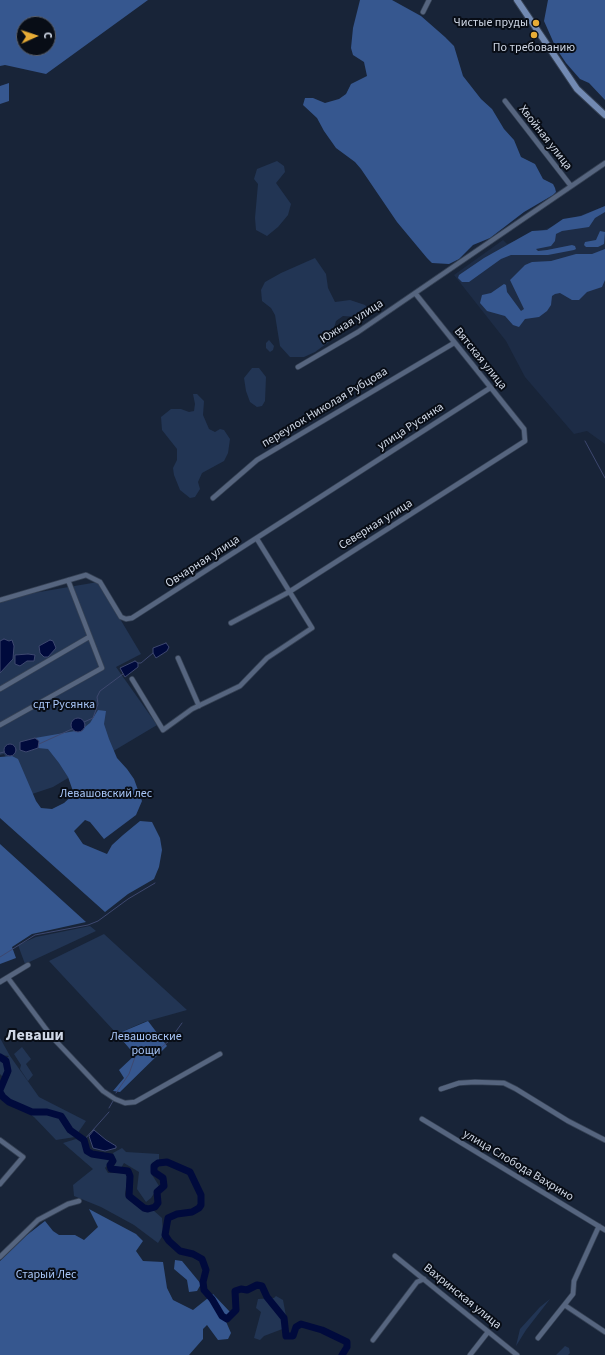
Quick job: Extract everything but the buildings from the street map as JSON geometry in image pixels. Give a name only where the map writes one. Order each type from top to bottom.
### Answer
[{"type":"street","points":[[423,12],[429,0]]},
{"type":"street","points":[[517,0],[577,89],[605,115]]},
{"type":"street","name":"Хвойная улица","points":[[505,101],[571,186]]},
{"type":"street","name":"Южная улица","points":[[298,367],[358,332],[605,163]]},
{"type":"street","name":"Вятская улица","points":[[416,293],[454,343],[524,429],[526,438]]},
{"type":"street","name":"переулок Николая Рубцова","points":[[213,498],[257,460],[454,343]]},
{"type":"street","name":"улица Русянка","points":[[342,484],[490,388]]},
{"type":"street","name":"Северная улица","points":[[231,623],[289,592],[524,443],[526,438]]},
{"type":"street","name":"Овчарная улица","points":[[68,580],[86,575],[100,582],[121,617],[131,619],[342,484]]},
{"type":"street","points":[[132,679],[163,730],[192,709],[240,686],[267,658],[312,628],[257,539]]},
{"type":"street","points":[[0,600],[68,580],[102,668],[0,725]]},
{"type":"street","points":[[0,689],[89,637]]},
{"type":"street","points":[[178,658],[199,706]]},
{"type":"street","points":[[0,982],[28,965]]},
{"type":"street","points":[[8,978],[52,1037],[103,1091],[120,1101],[135,1102],[196,1066],[220,1054]]},
{"type":"street","points":[[441,1089],[459,1083],[504,1083],[568,1122],[605,1140]]},
{"type":"street","name":"улица Слобода Вахрино","points":[[422,1119],[605,1230]]},
{"type":"street","points":[[0,1140],[23,1157],[0,1184]]},
{"type":"street","points":[[0,1257],[38,1220],[68,1204],[79,1201]]},
{"type":"street","points":[[538,1338],[566,1306],[573,1294],[574,1281],[599,1226]]},
{"type":"street","name":"Вахринская улица","points":[[394,1256],[517,1355]]},
{"type":"street","points":[[373,1340],[417,1282],[424,1279]]},
{"type":"street","points":[[566,1306],[605,1332]]},
{"type":"street","points":[[470,1355],[488,1332]]},
{"type":"shaded area","points":[[605,206],[605,444],[587,431],[574,434],[525,377],[506,341],[454,275],[503,240],[507,244]]},
{"type":"shaded area","points":[[4,639],[9,641],[12,640],[14,646],[13,659],[0,673],[0,641]]},
{"type":"shaded area","points":[[50,640],[53,641],[56,648],[48,657],[44,657],[40,653],[39,646]]},
{"type":"shaded area","points":[[166,643],[169,647],[167,651],[156,658],[153,653],[153,648]]},
{"type":"shaded area","points":[[15,655],[35,655],[34,661],[27,661],[20,666],[15,664]]},
{"type":"shaded area","points":[[135,661],[138,663],[138,667],[125,677],[120,668]]},
{"type":"shaded area","points":[[78,718],[83,720],[85,725],[83,730],[78,732],[73,730],[71,725],[73,720]]},
{"type":"shaded area","points":[[35,738],[39,741],[38,748],[26,752],[20,750],[20,742]]},
{"type":"shaded area","points":[[8,744],[12,744],[16,750],[12,756],[8,756],[4,752],[4,748]]},
{"type":"shaded area","points":[[94,1130],[116,1146],[116,1148],[105,1151],[93,1148],[89,1136]]},
{"type":"green space","points":[[0,0],[148,0],[46,74],[5,65],[0,66]]},
{"type":"green space","points":[[360,0],[392,0],[421,16],[445,37],[454,46],[463,76],[481,99],[492,109],[504,129],[514,140],[521,157],[535,164],[543,179],[553,184],[555,188],[556,192],[553,195],[524,212],[490,238],[473,245],[459,259],[449,264],[432,263],[427,258],[397,222],[361,169],[355,162],[336,148],[317,118],[303,105],[305,98],[313,98],[325,103],[339,99],[346,94],[351,84],[367,76],[364,62],[353,55],[351,48],[353,28]]},
{"type":"green space","points":[[548,0],[605,0],[605,100],[589,83],[580,79],[566,63],[556,48],[544,21]]},
{"type":"green space","points":[[9,83],[9,101],[0,104],[0,86]]},
{"type":"green space","points":[[277,161],[284,166],[285,172],[276,183],[291,204],[288,215],[278,227],[267,236],[256,230],[255,218],[258,184],[254,179],[257,169]]},
{"type":"green space","points":[[605,206],[605,212],[595,218],[589,227],[562,231],[556,234],[555,241],[551,246],[536,249],[538,251],[547,250],[572,245],[575,246],[576,249],[574,250],[548,255],[511,255],[501,259],[469,282],[462,282],[458,278],[459,275],[484,258],[532,231],[547,230],[563,219],[581,216]]},
{"type":"green space","points":[[600,231],[605,232],[604,244],[598,247],[586,247],[584,245],[585,242],[596,240]]},
{"type":"green space","points":[[605,249],[605,280],[602,287],[587,292],[579,300],[572,300],[560,293],[555,294],[552,296],[551,305],[547,311],[539,317],[525,319],[519,327],[513,325],[505,316],[487,311],[480,303],[482,295],[491,293],[504,284],[506,285],[507,292],[521,311],[524,309],[510,280],[525,265],[532,262],[551,261],[576,254],[592,254]]},
{"type":"green space","points":[[315,258],[326,274],[328,288],[335,302],[350,300],[365,305],[369,310],[357,317],[343,316],[336,321],[330,341],[315,352],[304,357],[290,357],[280,346],[275,315],[271,308],[262,301],[261,290],[265,282]]},
{"type":"green space","points":[[269,340],[274,346],[273,350],[270,352],[266,348],[266,343]]},
{"type":"green space","points":[[252,368],[259,368],[266,377],[265,401],[262,406],[257,407],[250,402],[246,391],[244,378]]},
{"type":"green space","points":[[193,394],[197,394],[204,401],[203,415],[209,429],[215,432],[220,429],[224,430],[230,439],[228,453],[224,461],[202,473],[198,482],[200,489],[195,497],[190,498],[180,490],[174,475],[173,468],[177,460],[177,449],[162,430],[161,417],[171,409],[181,409],[189,412],[194,411],[195,404]]},
{"type":"green space","name":"сдт Русянка","points":[[98,582],[141,654],[116,667],[157,725],[53,787],[26,796],[4,754],[0,755],[0,602],[22,595]]},
{"type":"green space","name":"Левашовский лес","points":[[98,710],[106,711],[104,724],[109,739],[117,758],[134,779],[142,801],[136,815],[104,839],[90,822],[85,820],[74,831],[83,844],[107,854],[112,845],[140,821],[152,822],[160,838],[162,850],[159,867],[154,879],[128,894],[105,912],[0,818],[0,757],[12,756],[18,759],[36,801],[41,808],[52,809],[64,803],[74,794],[68,777],[59,763],[48,749],[38,748],[39,741],[35,738],[81,730],[90,723]]},
{"type":"green space","points":[[0,844],[86,922],[32,934],[12,947],[16,958],[0,964]]},
{"type":"green space","points":[[90,926],[96,931],[25,964],[18,945],[36,937]]},
{"type":"green space","points":[[104,934],[187,1010],[144,1022],[117,1034],[49,961]]},
{"type":"green space","name":"Левашовские рощи","points":[[148,1021],[167,1046],[120,1092],[113,1091],[124,1078],[119,1070],[135,1055],[117,1034]]},
{"type":"green space","points":[[0,1038],[10,1056],[39,1097],[86,1121],[75,1137],[56,1140],[34,1117],[5,1097],[2,1091],[11,1072],[6,1059],[9,1056],[0,1055]]},
{"type":"green space","points":[[22,1047],[31,1059],[26,1064],[33,1075],[28,1081],[20,1069],[21,1065],[14,1054]]},
{"type":"green space","points":[[0,1058],[4,1060],[6,1073],[3,1077],[0,1074]]},
{"type":"green space","points":[[76,1139],[83,1143],[91,1155],[105,1157],[111,1161],[105,1168],[108,1173],[124,1172],[128,1177],[125,1194],[126,1197],[145,1212],[153,1210],[162,1218],[163,1235],[158,1243],[134,1225],[101,1207],[74,1196],[73,1185],[93,1169],[63,1143]]},
{"type":"green space","points":[[122,1148],[126,1152],[159,1154],[159,1160],[152,1163],[151,1173],[159,1186],[151,1198],[146,1202],[137,1189],[139,1172],[124,1163],[121,1168],[114,1167],[116,1161],[113,1153]]},
{"type":"green space","name":"Старый Лес","points":[[89,1209],[136,1234],[143,1241],[136,1251],[143,1261],[163,1262],[167,1288],[173,1300],[193,1310],[213,1294],[230,1312],[224,1317],[231,1333],[228,1339],[218,1340],[207,1325],[203,1329],[203,1339],[189,1355],[0,1355],[0,1261],[27,1235],[45,1221],[53,1231],[59,1235],[75,1235],[84,1240],[98,1227]]},
{"type":"green space","points":[[175,1260],[182,1261],[201,1284],[197,1291],[189,1292],[187,1280],[174,1269]]},
{"type":"green space","points":[[276,1296],[283,1300],[286,1316],[285,1328],[264,1336],[260,1340],[254,1338],[261,1312],[256,1308],[258,1299],[274,1298]]},
{"type":"green space","points":[[550,1299],[526,1330],[516,1346],[520,1329],[540,1307]]},
{"type":"green space","points":[[565,1346],[569,1348],[570,1353],[568,1355],[556,1355]]},
{"type":"waterway","points":[[585,441],[605,478]]},
{"type":"waterway","points":[[138,663],[141,663],[153,653]]},
{"type":"waterway","points":[[84,722],[93,718],[98,704],[97,697],[100,691],[123,674]]},
{"type":"waterway","points":[[39,744],[72,729]]},
{"type":"waterway","points":[[0,753],[4,752]]},
{"type":"waterway","points":[[0,957],[35,935],[88,925],[98,921],[128,899],[155,883]]},
{"type":"waterway","points":[[116,1093],[129,1074],[135,1057],[142,1047],[156,1052],[169,1041],[182,1023]]},
{"type":"waterway","points":[[0,1057],[6,1061],[8,1071],[0,1090]]},
{"type":"waterway","points":[[0,1092],[9,1102],[32,1112],[47,1112],[61,1116],[70,1130],[84,1140],[87,1151],[92,1154],[111,1157],[113,1161],[110,1165],[111,1169],[128,1171],[130,1176],[129,1196],[144,1208],[148,1209],[155,1207],[158,1203],[157,1192],[164,1186],[163,1178],[154,1172],[154,1166],[158,1163],[167,1162],[190,1172],[201,1195],[201,1205],[192,1212],[177,1214],[168,1218],[165,1235],[180,1251],[193,1254],[202,1259],[206,1270],[203,1282],[204,1290],[212,1299],[222,1316],[227,1319],[236,1310],[235,1291],[241,1289],[247,1290],[257,1285],[262,1286],[267,1297],[284,1318],[286,1336],[293,1336],[296,1327],[301,1324],[322,1330],[347,1342],[347,1347],[342,1355]]},
{"type":"waterway","points":[[109,1108],[113,1101]]},
{"type":"waterway","points":[[84,1140],[109,1112]]},
{"type":"place","name":"Чистые пруды","points":[[536,23]]},
{"type":"place","name":"По требованию","points":[[534,35]]},
{"type":"district","name":"Леваши","points":[[35,1036]]}]
